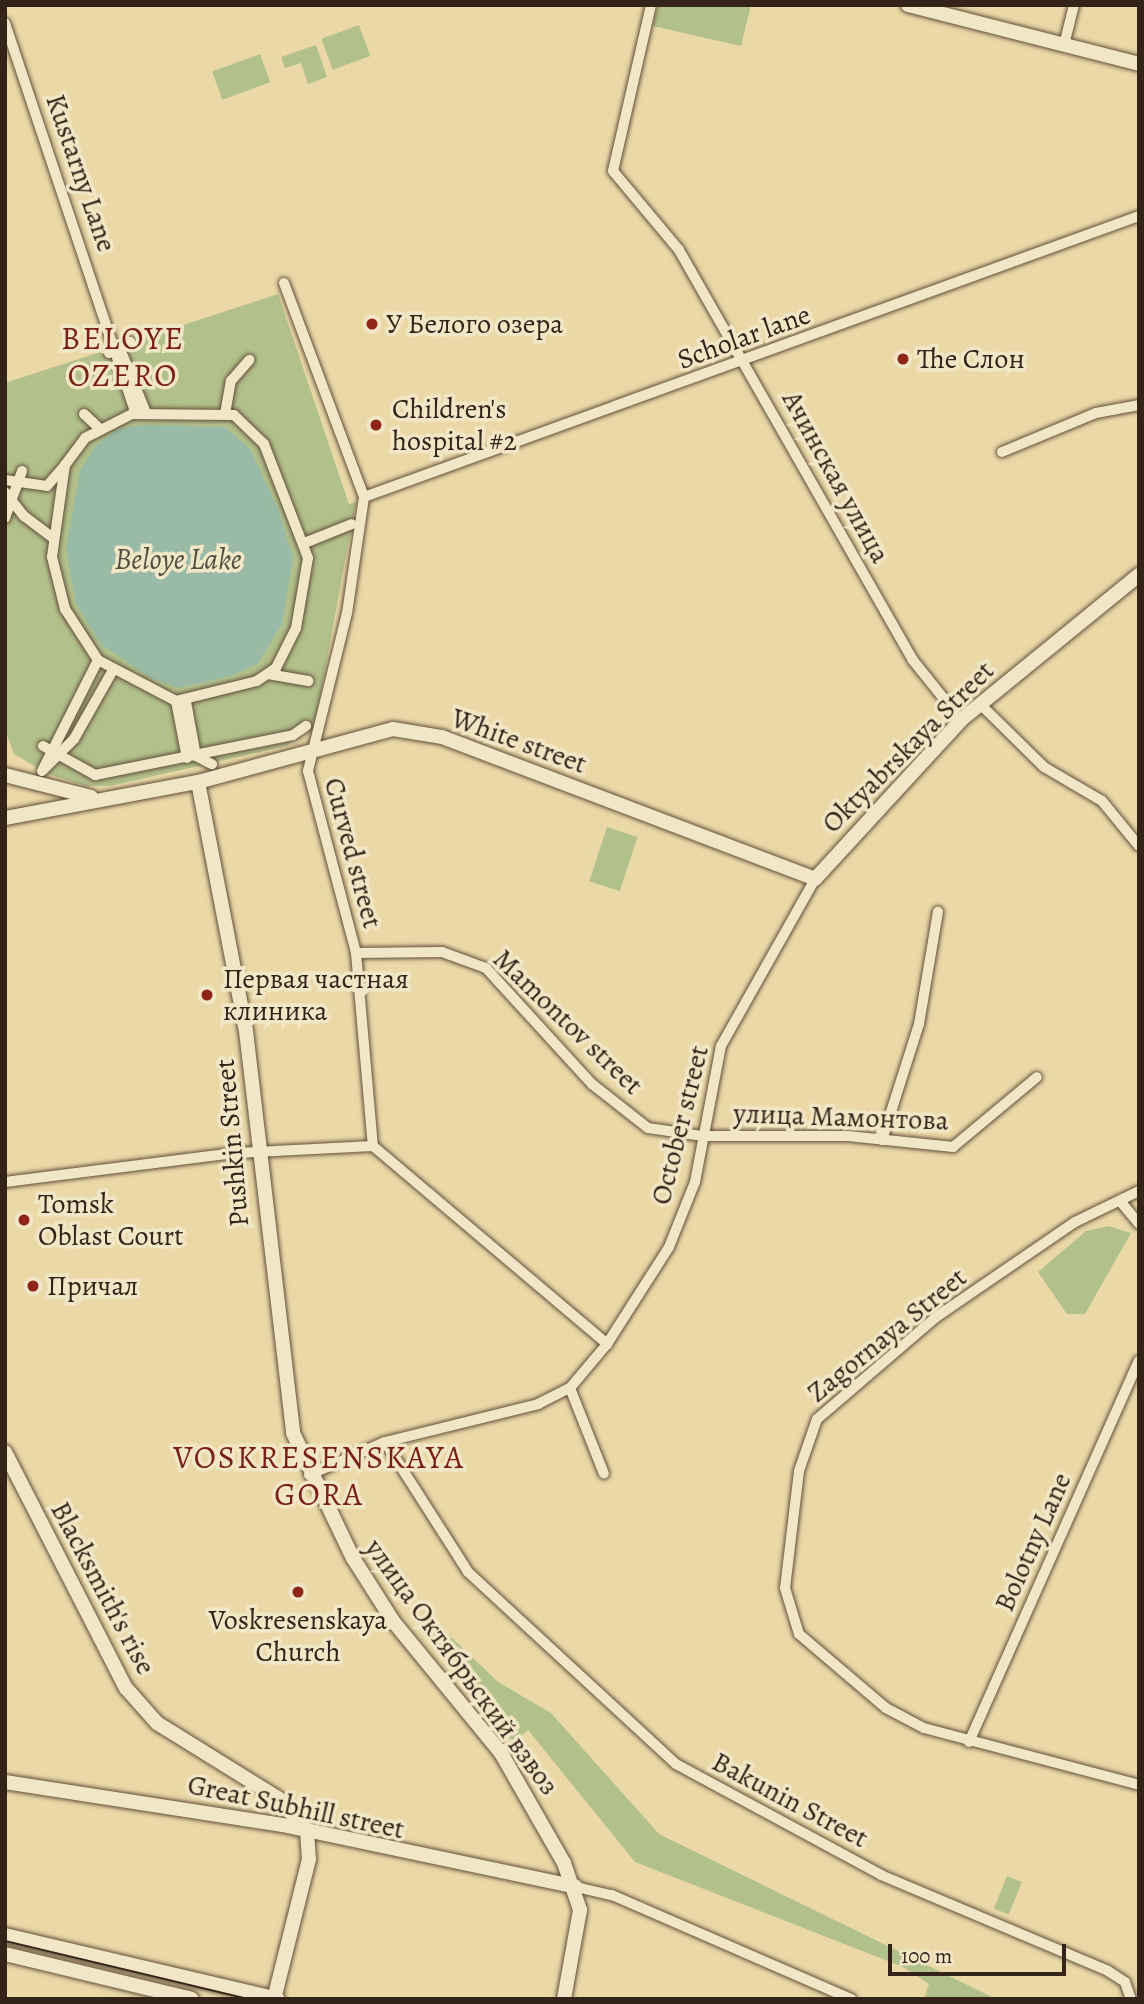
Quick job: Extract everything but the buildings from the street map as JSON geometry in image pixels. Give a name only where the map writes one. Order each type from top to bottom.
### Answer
[{"type":"street","name":"Ачинская улица","points":[[650,5],[613,171],[678,250],[745,361],[912,659],[961,720]]},
{"type":"street","points":[[908,5],[1139,64]]},
{"type":"street","points":[[1065,45],[1074,5]]},
{"type":"street","name":"Kustarny Lane","points":[[5,23],[114,347],[126,367]]},
{"type":"street","name":"Scholar lane","points":[[364,497],[1139,216]]},
{"type":"street","name":"Curved street","points":[[285,283],[364,497],[347,613],[311,750],[308,771],[356,953],[373,1146]]},
{"type":"street","points":[[114,347],[130,342]]},
{"type":"street","points":[[225,414],[227,381],[249,360]]},
{"type":"street","points":[[126,367],[139,390],[140,410]]},
{"type":"street","points":[[126,367],[140,410]]},
{"type":"street","points":[[1002,452],[1096,413],[1139,405]]},
{"type":"street","points":[[5,480],[47,486],[99,428],[140,410],[225,414],[244,422],[268,450],[307,542],[302,606],[285,654],[268,674]]},
{"type":"street","points":[[84,414],[99,428]]},
{"type":"street","points":[[65,465],[50,562],[65,609],[98,660],[113,670],[181,702],[268,674],[308,681]]},
{"type":"street","points":[[5,518],[8,495],[22,471]]},
{"type":"street","points":[[8,495],[53,538]]},
{"type":"street","points":[[307,542],[352,524]]},
{"type":"street","name":"Oktyabrskaya Street","points":[[814,879],[961,720],[1139,575]]},
{"type":"street","points":[[98,660],[46,748],[42,771],[74,742],[113,670]]},
{"type":"street","points":[[82,684],[100,697]]},
{"type":"street","points":[[181,702],[183,728],[191,757]]},
{"type":"street","points":[[980,704],[1044,767],[1102,801],[1139,846]]},
{"type":"street","points":[[46,748],[95,775],[293,735],[306,726]]},
{"type":"street","points":[[56,729],[74,742]]},
{"type":"street","name":"White street","points":[[198,782],[393,729],[442,737],[814,879]]},
{"type":"street","points":[[191,757],[212,764]]},
{"type":"street","points":[[5,775],[96,799]]},
{"type":"street","points":[[5,818],[198,782]]},
{"type":"street","name":"Pushkin Street","points":[[198,782],[246,1031],[257,1153],[293,1433],[308,1476]]},
{"type":"street","name":"October street","points":[[308,1476],[385,1442],[538,1404],[570,1388],[607,1344],[669,1247],[695,1182],[721,1046],[814,879]]},
{"type":"street","points":[[882,1140],[919,1024],[938,912]]},
{"type":"street","name":"Mamontov street","points":[[356,953],[467,957],[486,968],[592,1084],[648,1128],[703,1136]]},
{"type":"street","name":"улица Мамонтова","points":[[703,1136],[962,1143],[1037,1077]]},
{"type":"street","points":[[5,1182],[257,1153],[373,1146],[607,1344]]},
{"type":"street","name":"Zagornaya Street","points":[[1139,1191],[1075,1223],[935,1318],[817,1419],[799,1471],[785,1588],[799,1634],[886,1708],[969,1742],[1139,1785]]},
{"type":"street","points":[[1120,1201],[1139,1224]]},
{"type":"street","name":"Bolotny Lane","points":[[969,1742],[1139,1361]]},
{"type":"street","points":[[570,1388],[604,1474]]},
{"type":"street","name":"Bakunin Street","points":[[385,1442],[468,1572],[677,1764],[881,1875],[1108,1971],[1125,1982],[1131,1999]]},
{"type":"street","name":"Blacksmith's rise","points":[[5,1452],[125,1689],[157,1723],[278,1798],[307,1831]]},
{"type":"street","name":"улица Октябрьский взвоз","points":[[308,1476],[393,1621],[501,1753],[576,1887]]},
{"type":"street","name":"Great Subhill street","points":[[5,1782],[307,1831],[576,1887]]},
{"type":"street","points":[[5,1935],[276,1998],[309,1859],[307,1831]]},
{"type":"street","points":[[565,1999],[579,1926],[576,1887],[612,1895],[851,1999]]},
{"type":"street","points":[[5,1954],[192,1999]]},
{"type":"green space","points":[[658,5],[751,5],[741,46],[653,26]]},
{"type":"green space","points":[[359,25],[370,56],[333,70],[321,39]]},
{"type":"green space","points":[[316,45],[327,77],[308,84],[301,63],[285,68],[281,57]]},
{"type":"green space","points":[[260,54],[270,82],[222,100],[212,71]]},
{"type":"green space","points":[[278,294],[349,504],[356,502],[316,718],[287,746],[110,786],[86,786],[48,774],[14,754],[5,730],[5,383]]},
{"type":"green space","points":[[607,827],[637,837],[620,891],[589,881]]},
{"type":"green space","points":[[1108,1226],[1131,1233],[1085,1314],[1067,1314],[1038,1272],[1086,1231]]},
{"type":"green space","points":[[430,1617],[498,1682],[551,1713],[659,1834],[996,1999],[924,1999],[929,1984],[903,1967],[635,1862],[528,1730],[513,1743],[417,1626]]},
{"type":"green space","points":[[1007,1876],[1022,1882],[1009,1914],[994,1908]]},
{"type":"water","name":"Beloye Lake","points":[[141,425],[225,427],[250,449],[278,509],[293,558],[282,624],[257,664],[231,676],[178,688],[151,678],[101,644],[76,604],[66,550],[80,471],[96,445],[119,429]]},
{"type":"tram line","points":[[5,1941],[249,1999]]},
{"type":"place","name":"У Белого озера","points":[[372,324]]},
{"type":"place","name":"The Слон","points":[[903,359]]},
{"type":"place","name":"Children's hospital #2","points":[[376,425]]},
{"type":"place","name":"Первая частная клиника","points":[[207,995]]},
{"type":"place","name":"Tomsk Oblast Court","points":[[24,1220]]},
{"type":"place","name":"Причал","points":[[33,1286]]},
{"type":"place","name":"Voskresenskaya Church","points":[[298,1592]]},
{"type":"district","name":"BELOYE OZERO","points":[[123,358]]},
{"type":"district","name":"VOSKRESENSKAYA GORA","points":[[319,1476]]}]
